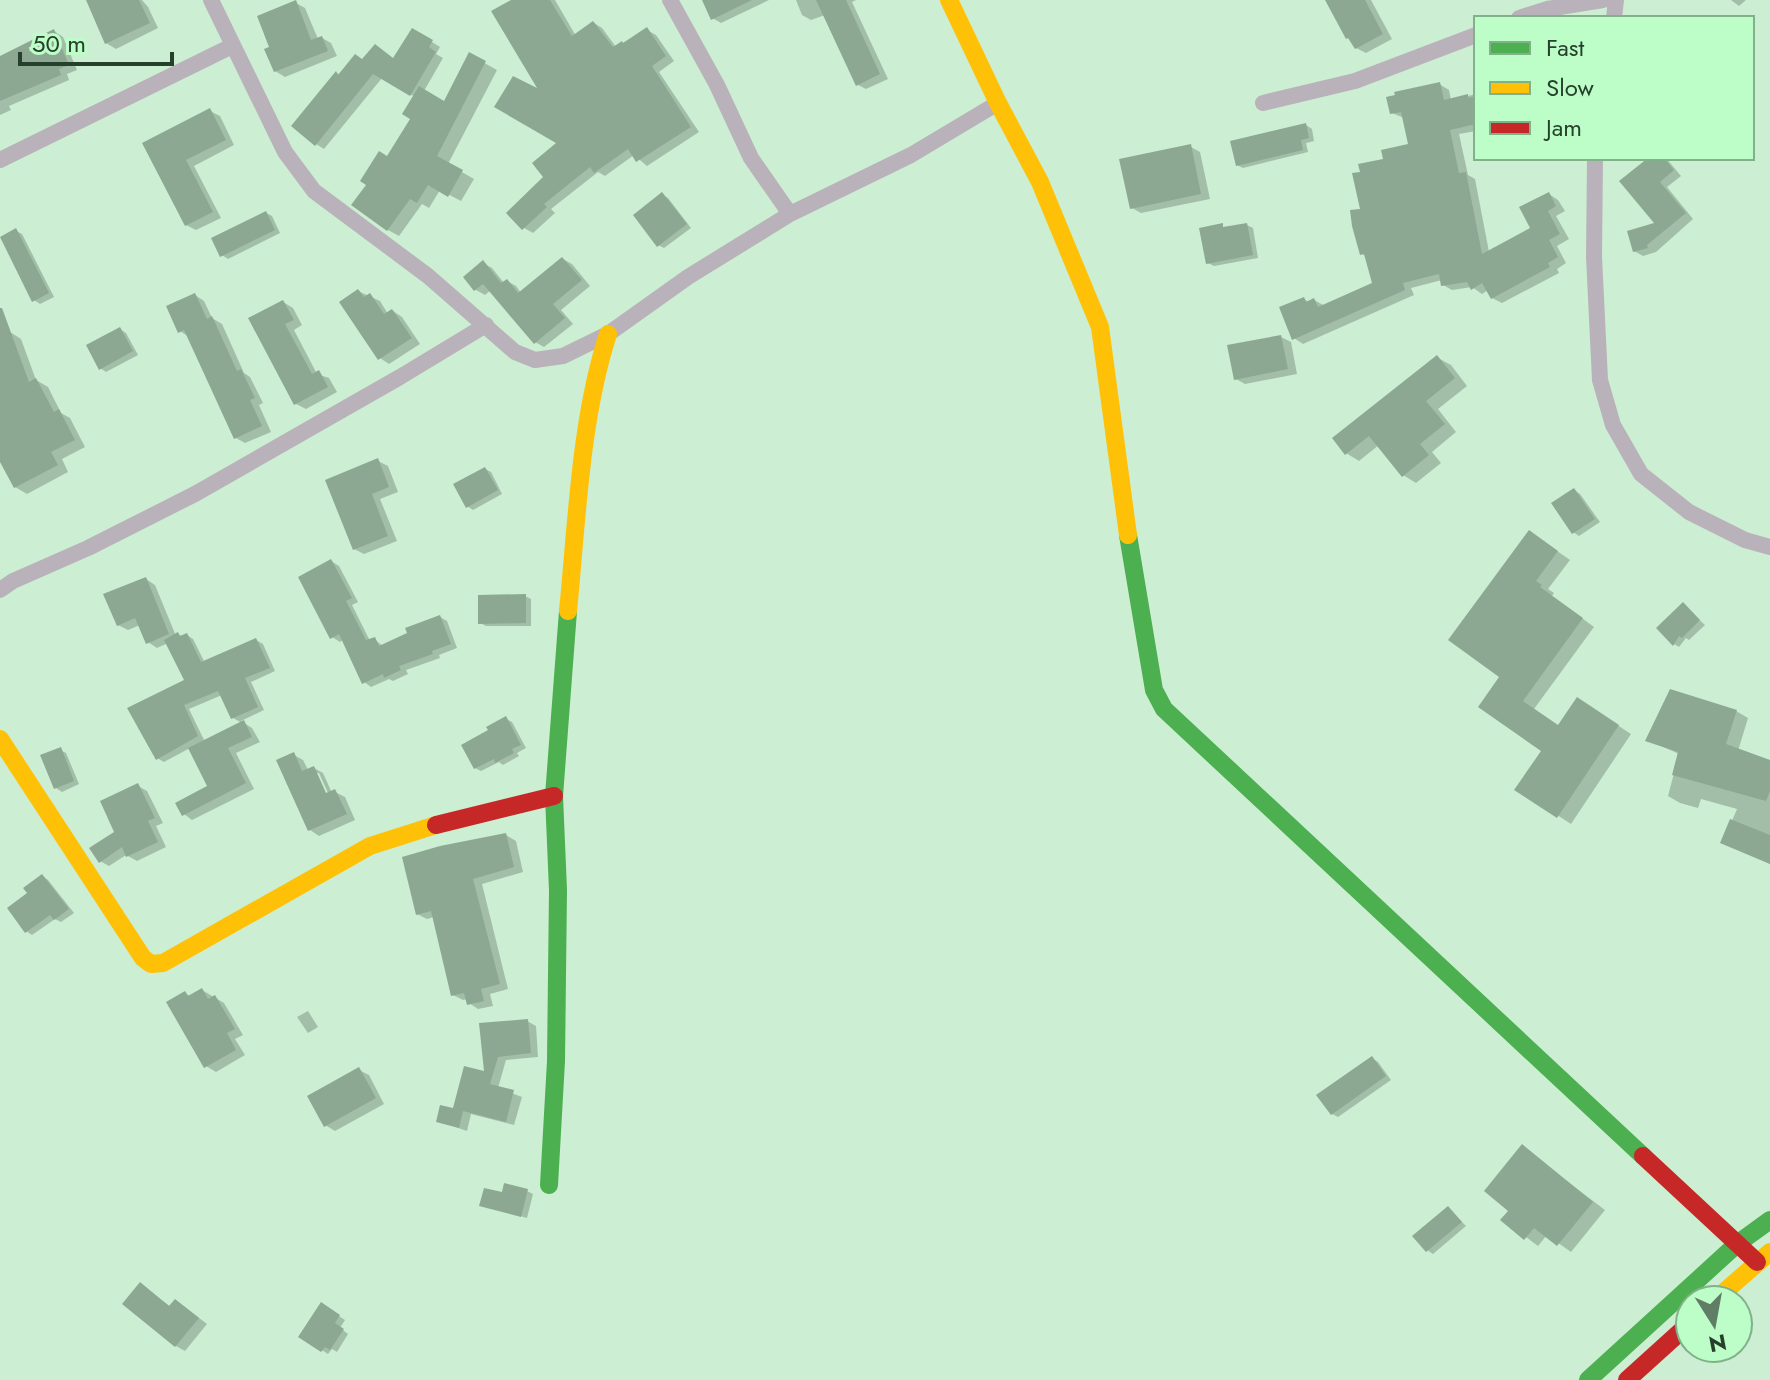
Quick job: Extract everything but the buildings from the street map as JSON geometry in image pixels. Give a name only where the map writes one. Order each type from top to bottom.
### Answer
[{"type":"street","points":[[211,0],[285,152],[314,191],[428,276],[515,352],[535,360],[563,356],[608,334],[688,277],[790,214],[911,155],[998,103]]},
{"type":"street","points":[[670,0],[717,85],[751,158],[790,214]]},
{"type":"street","points":[[949,0],[1040,182],[1100,327],[1144,632],[1154,690],[1164,709],[1737,1244],[1763,1257],[1733,1284]]},
{"type":"street","points":[[1525,16],[1547,9],[1603,0]]},
{"type":"street","points":[[1263,103],[1355,81],[1474,36]]},
{"type":"street","points":[[0,160],[232,46]]},
{"type":"street","points":[[1595,160],[1594,257],[1600,380],[1613,425],[1641,474],[1689,512],[1745,540],[1770,547]]},
{"type":"street","points":[[0,590],[195,494],[486,325]]},
{"type":"street","points":[[549,1185],[556,1061],[558,890],[554,796],[565,626],[597,368],[608,334]]},
{"type":"street","points":[[0,739],[143,958],[151,964],[163,963],[370,846],[422,828],[554,796]]},
{"type":"street","points":[[1588,1380],[1737,1244],[1770,1220]]},
{"type":"street","points":[[1627,1380],[1674,1337]]},
{"type":"traffic: fast","points":[[1128,535],[1154,690],[1164,709],[1643,1156]]},
{"type":"traffic: fast","points":[[549,1185],[556,1061],[558,890],[554,796],[568,611]]},
{"type":"traffic: fast","points":[[1588,1380],[1737,1244],[1770,1220]]},
{"type":"traffic: slow","points":[[949,0],[1040,182],[1100,327],[1128,535]]},
{"type":"traffic: slow","points":[[568,611],[585,436],[608,334]]},
{"type":"traffic: slow","points":[[0,739],[143,958],[151,964],[163,963],[370,846],[436,825]]},
{"type":"traffic: slow","points":[[1733,1284],[1770,1252]]},
{"type":"traffic: jam","points":[[436,825],[554,796]]},
{"type":"traffic: jam","points":[[1643,1156],[1757,1262]]},
{"type":"traffic: jam","points":[[1627,1380],[1674,1337]]}]
